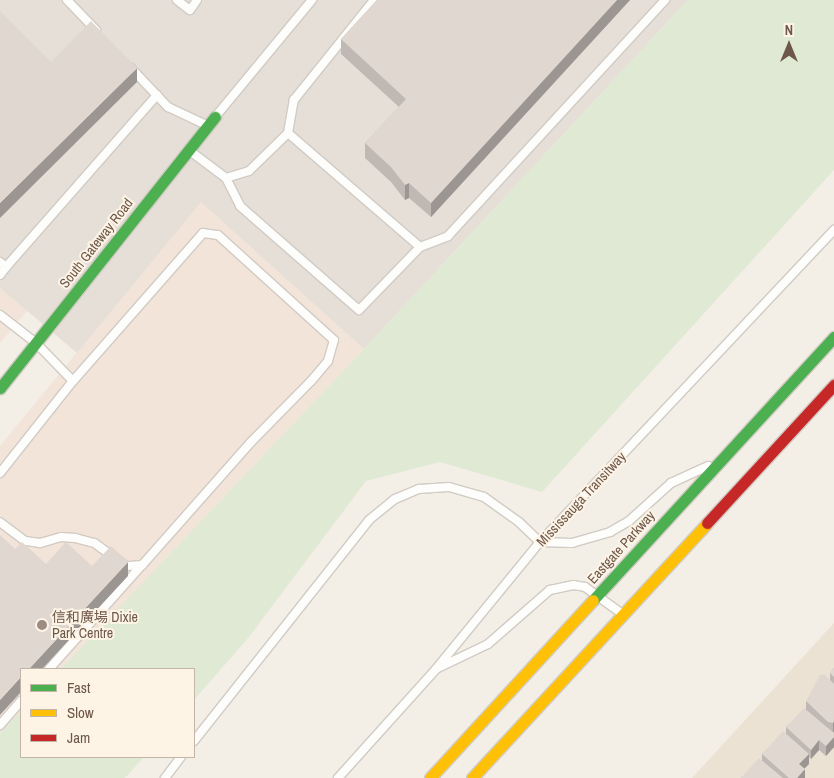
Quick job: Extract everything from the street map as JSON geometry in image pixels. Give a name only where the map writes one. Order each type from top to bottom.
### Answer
[{"type":"main road","name":"South Gateway Road","points":[[0,388],[211,122]]},
{"type":"main road","name":"Eastgate Parkway","points":[[430,778],[834,337]]},
{"type":"main road","points":[[472,778],[834,385]]},
{"type":"lane","points":[[67,0],[99,34]]},
{"type":"lane","points":[[177,0],[190,10],[197,0]]},
{"type":"lane","points":[[125,61],[168,107],[211,122],[312,0]]},
{"type":"lane","points":[[226,178],[249,171],[288,133],[294,100],[374,0]]},
{"type":"lane","points":[[189,150],[226,178],[240,206],[359,310],[420,247],[448,236],[665,0]]},
{"type":"lane","points":[[0,275],[3,265],[157,95]]},
{"type":"lane","points":[[288,133],[420,247]]},
{"type":"lane","name":"Mississauga Transitway","points":[[338,778],[436,669],[540,542],[834,230]]},
{"type":"lane","points":[[0,473],[74,381],[203,233],[218,235],[334,340],[328,360],[311,381],[251,442],[50,668]]},
{"type":"lane","points":[[0,315],[36,343],[74,381]]},
{"type":"lane","points":[[195,740],[369,520],[395,499],[419,489],[449,487],[484,497],[519,522],[540,542],[572,543],[610,532],[629,521],[671,483],[719,462]]},
{"type":"lane","points":[[0,522],[25,541],[40,543],[61,537],[75,538],[94,543],[126,566],[142,565]]},
{"type":"lane","points":[[436,669],[488,644],[550,590],[573,585],[585,587],[623,615]]},
{"type":"lane","points":[[0,725],[20,702]]},
{"type":"lane","points":[[165,778],[180,758]]},
{"type":"shaded area","points":[[0,0],[688,0],[364,349],[201,202],[77,353],[0,288]]},
{"type":"shaded area","points":[[201,201],[364,349],[62,668],[20,668],[20,712],[0,733],[0,446]]},
{"type":"shaded area","points":[[0,288],[28,310],[0,343]]},
{"type":"shaded area","points":[[834,623],[834,778],[692,778]]},
{"type":"green space","points":[[688,0],[834,0],[834,170],[542,492],[440,462],[366,481],[249,637],[195,699],[195,668],[62,668],[364,349]]},
{"type":"green space","points":[[20,712],[20,758],[143,758],[125,778],[0,778],[0,733]]},
{"type":"building","points":[[377,0],[617,0],[431,203],[409,183],[405,185],[391,167],[365,143],[406,99],[341,39]]},
{"type":"building","points":[[0,11],[51,62],[91,21],[137,68],[0,203]]},
{"type":"building","name":"信和廣場 Dixie Park Centre","points":[[0,535],[15,549],[22,542],[46,564],[66,542],[92,566],[111,546],[128,562],[30,668],[20,668],[20,678],[0,700]]},
{"type":"building","points":[[834,668],[834,677],[830,673]]},
{"type":"building","points":[[820,675],[825,675],[834,684],[833,723],[828,722],[806,701]]},
{"type":"building","points":[[804,708],[834,733],[834,737],[826,746],[819,740],[811,750],[786,727]]},
{"type":"building","points":[[783,731],[809,754],[799,764],[805,769],[797,778],[789,778],[762,754]]},
{"type":"building","points":[[759,758],[783,778],[741,778]]},
{"type":"traffic: fast","points":[[0,388],[215,117]]},
{"type":"traffic: fast","points":[[593,600],[834,337]]},
{"type":"traffic: slow","points":[[472,778],[707,523]]},
{"type":"traffic: slow","points":[[430,778],[593,600]]},
{"type":"traffic: jam","points":[[707,523],[834,385]]},
{"type":"place","name":"信和廣場 Dixie Park Centre","points":[[42,625]]}]
